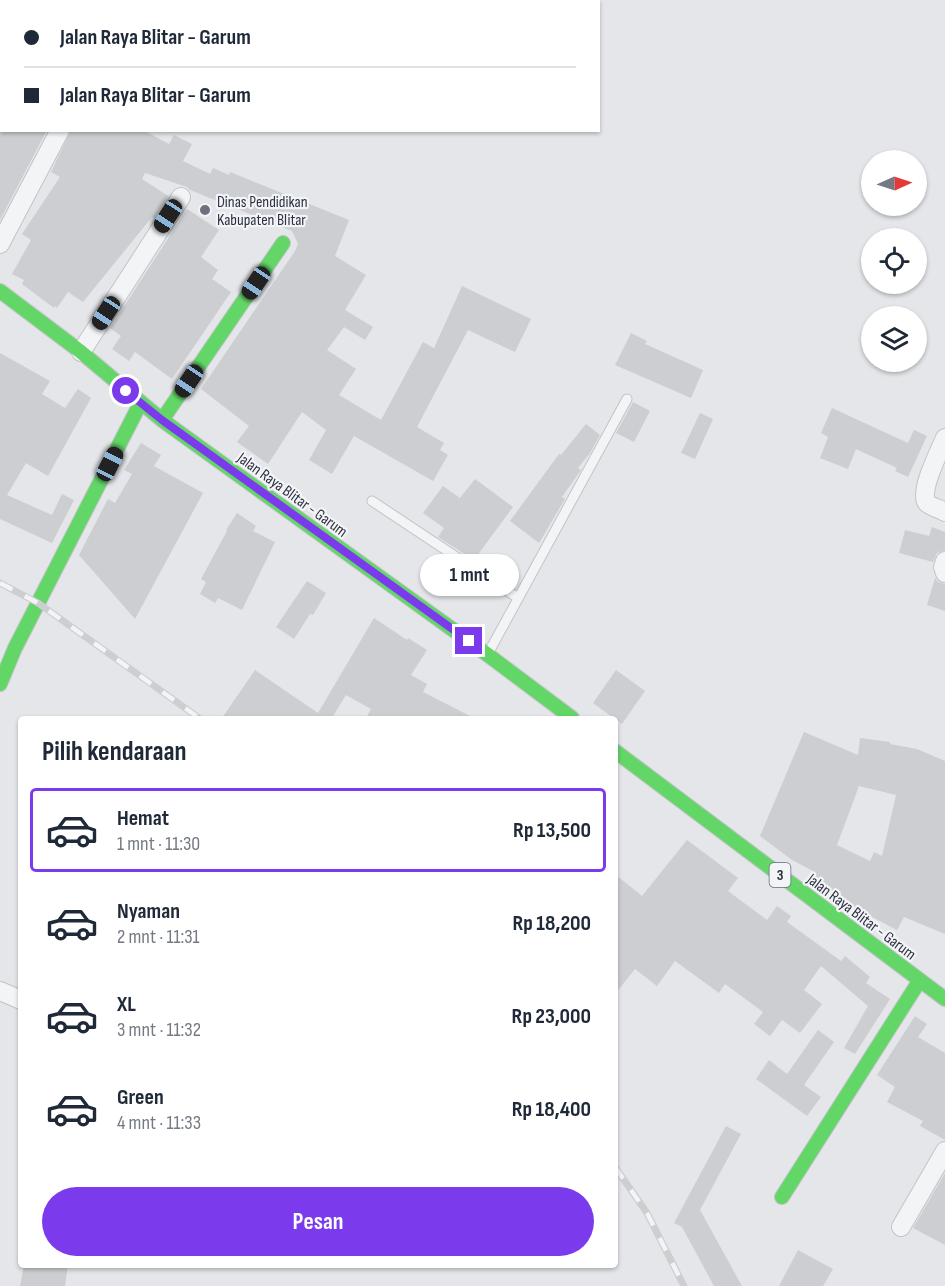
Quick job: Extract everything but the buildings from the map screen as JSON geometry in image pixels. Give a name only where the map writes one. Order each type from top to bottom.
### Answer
[{"type":"main road","points":[[162,420],[284,243]]},
{"type":"main road","name":"Jalan Raya Blitar - Garum","points":[[0,291],[81,352],[140,404],[569,716]]},
{"type":"main road","points":[[0,684],[15,648],[140,404]]},
{"type":"main road","name":"Jalan Raya Blitar - Garum","points":[[618,753],[945,999]]},
{"type":"main road","points":[[782,1197],[920,980]]},
{"type":"street","points":[[0,244],[59,132]]},
{"type":"street","points":[[81,352],[181,197]]},
{"type":"street","points":[[945,438],[926,485],[924,496],[929,505],[945,512]]},
{"type":"street","points":[[945,561],[943,567],[945,573]]},
{"type":"street","points":[[0,991],[18,999]]},
{"type":"street","points":[[901,1227],[945,1151]]},
{"type":"lane","points":[[488,655],[627,399]]},
{"type":"lane","points":[[372,501],[518,598]]},
{"type":"railway","points":[[0,583],[38,603],[196,716]]},
{"type":"railway","points":[[618,1171],[647,1213],[684,1286]]},
{"type":"traffic: fast","points":[[162,420],[283,243]]},
{"type":"traffic: fast","points":[[0,291],[81,352],[162,420],[569,716]]},
{"type":"traffic: fast","points":[[0,684],[15,648],[140,404]]},
{"type":"traffic: fast","points":[[618,753],[945,999]]},
{"type":"traffic: fast","points":[[782,1197],[920,980]]},
{"type":"place","name":"Dinas Pendidikan Kabupaten Blitar","points":[[205,210]]},
{"type":"route","points":[[126,391],[140,404],[469,641]]}]
